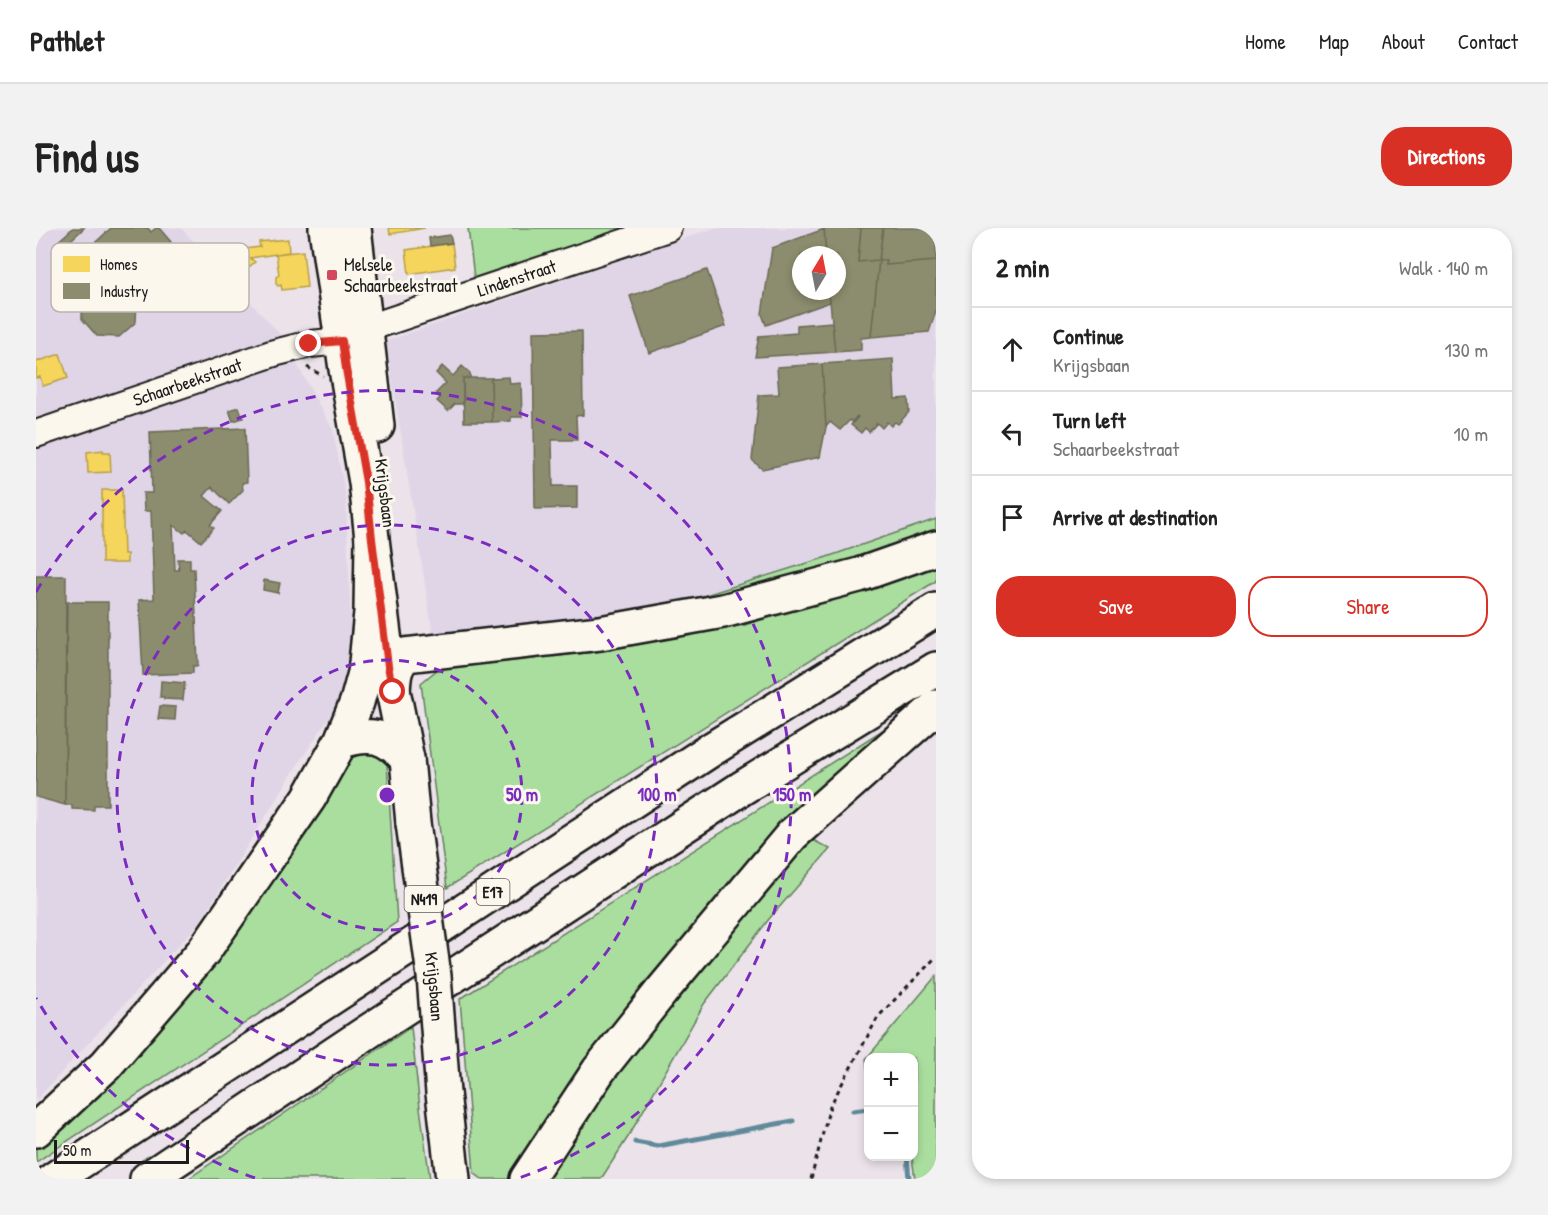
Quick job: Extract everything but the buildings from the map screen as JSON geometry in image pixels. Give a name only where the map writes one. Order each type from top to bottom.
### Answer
[{"type":"main road","name":"N419","points":[[327,228],[346,280],[354,335]]},
{"type":"main road","name":"Krijgsbaan","points":[[354,228],[354,335],[405,655],[409,712],[407,759]]},
{"type":"main road","name":"Krijgsbaan","points":[[354,335],[346,369],[366,482],[388,666],[407,759],[413,823],[434,976],[443,1093],[453,1179]]},
{"type":"main road","points":[[36,1130],[106,1065],[203,952],[309,798],[340,741],[357,702],[365,673],[371,612],[372,539]]},
{"type":"main road","points":[[393,692],[397,664],[405,655],[600,633],[723,611],[859,575],[936,548]]},
{"type":"main road","name":"E17","points":[[54,1179],[712,749],[936,610]]},
{"type":"main road","points":[[147,1179],[366,1033],[732,795],[936,669]]},
{"type":"main road","points":[[527,1179],[599,1070],[792,835],[936,707]]},
{"type":"main road","points":[[340,741],[368,736],[382,738],[396,746],[407,759]]},
{"type":"street","name":"Lindenstraat","points":[[354,335],[668,228]]},
{"type":"street","name":"Schaarbeekstraat","points":[[36,434],[274,352],[354,335]]},
{"type":"path","points":[[811,1179],[830,1106],[878,1017],[936,957]]},
{"type":"shaded area","points":[[36,228],[181,228],[195,243],[51,243],[51,312],[249,312],[249,301],[281,335],[333,430],[346,497],[352,654],[340,701],[200,922],[36,1100]]},
{"type":"shaded area","points":[[714,228],[936,228],[936,519],[827,557],[664,608],[433,635],[386,341]]},
{"type":"green space","points":[[468,228],[642,228],[475,286]]},
{"type":"green space","points":[[936,519],[936,535],[843,567],[664,608],[827,557]]},
{"type":"green space","points":[[936,560],[936,581],[447,888],[421,683],[438,669],[595,652],[745,625]]},
{"type":"green space","points":[[911,712],[757,854],[656,970],[571,1085],[515,1178],[482,1179],[474,1173],[460,999]]},
{"type":"green space","points":[[372,751],[387,763],[397,922],[36,1162],[36,1144],[347,759]]},
{"type":"green space","points":[[807,837],[830,849],[769,919],[704,1004],[628,1137],[601,1179],[547,1179],[559,1154],[665,1002]]},
{"type":"green space","points":[[936,976],[936,1179],[915,1179],[913,1161],[918,1161],[918,1053],[871,1053]]},
{"type":"green space","points":[[411,1027],[430,1179],[188,1179]]},
{"type":"waterway","points":[[853,1111],[864,1110]]},
{"type":"waterway","points":[[635,1142],[658,1146],[793,1121]]},
{"type":"waterway","points":[[907,1161],[909,1179]]},
{"type":"place","name":"Melsele Schaarbeekstraat","points":[[332,275]]},
{"type":"route","points":[[309,344],[342,341],[366,482],[393,692]]}]
